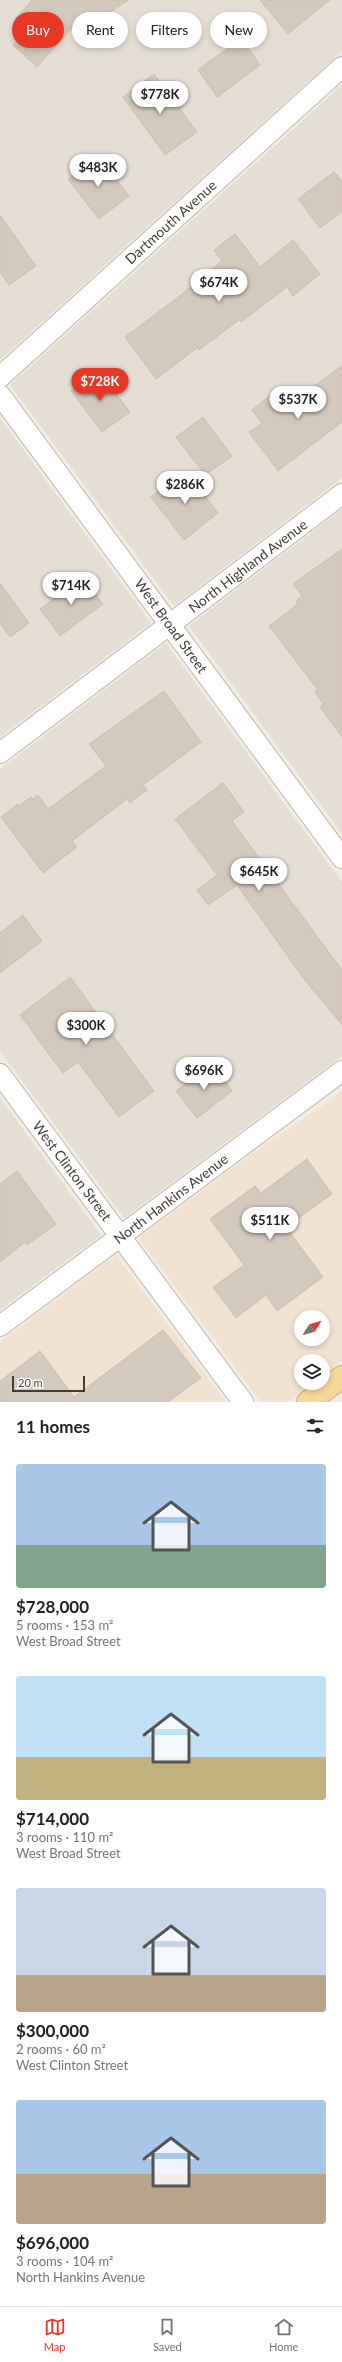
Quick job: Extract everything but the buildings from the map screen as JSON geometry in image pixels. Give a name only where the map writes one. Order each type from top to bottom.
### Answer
[{"type":"main road","points":[[308,1402],[342,1376]]},
{"type":"street","name":"Dartmouth Avenue","points":[[0,377],[342,68]]},
{"type":"street","name":"West Broad Street","points":[[0,395],[342,858]]},
{"type":"street","name":"North Highland Avenue","points":[[0,753],[342,494]]},
{"type":"street","name":"North Hankins Avenue","points":[[0,1326],[342,1071]]},
{"type":"street","name":"West Clinton Street","points":[[0,1074],[244,1402]]},
{"type":"shaded area","points":[[0,0],[342,0],[342,51],[0,360]]},
{"type":"shaded area","points":[[342,85],[342,478],[174,606],[10,385]]},
{"type":"shaded area","points":[[0,418],[151,623],[0,737]]},
{"type":"shaded area","points":[[342,509],[342,834],[189,626]]},
{"type":"shaded area","points":[[166,643],[342,882],[342,1056],[124,1218],[0,1051],[0,769]]},
{"type":"shaded area","points":[[342,1092],[342,1361],[330,1370],[330,1354],[294,1354],[294,1390],[303,1390],[287,1402],[261,1402],[139,1238],[249,1156]]},
{"type":"shaded area","points":[[0,1098],[101,1235],[0,1310]]},
{"type":"shaded area","points":[[116,1255],[226,1402],[0,1402],[0,1342]]}]
